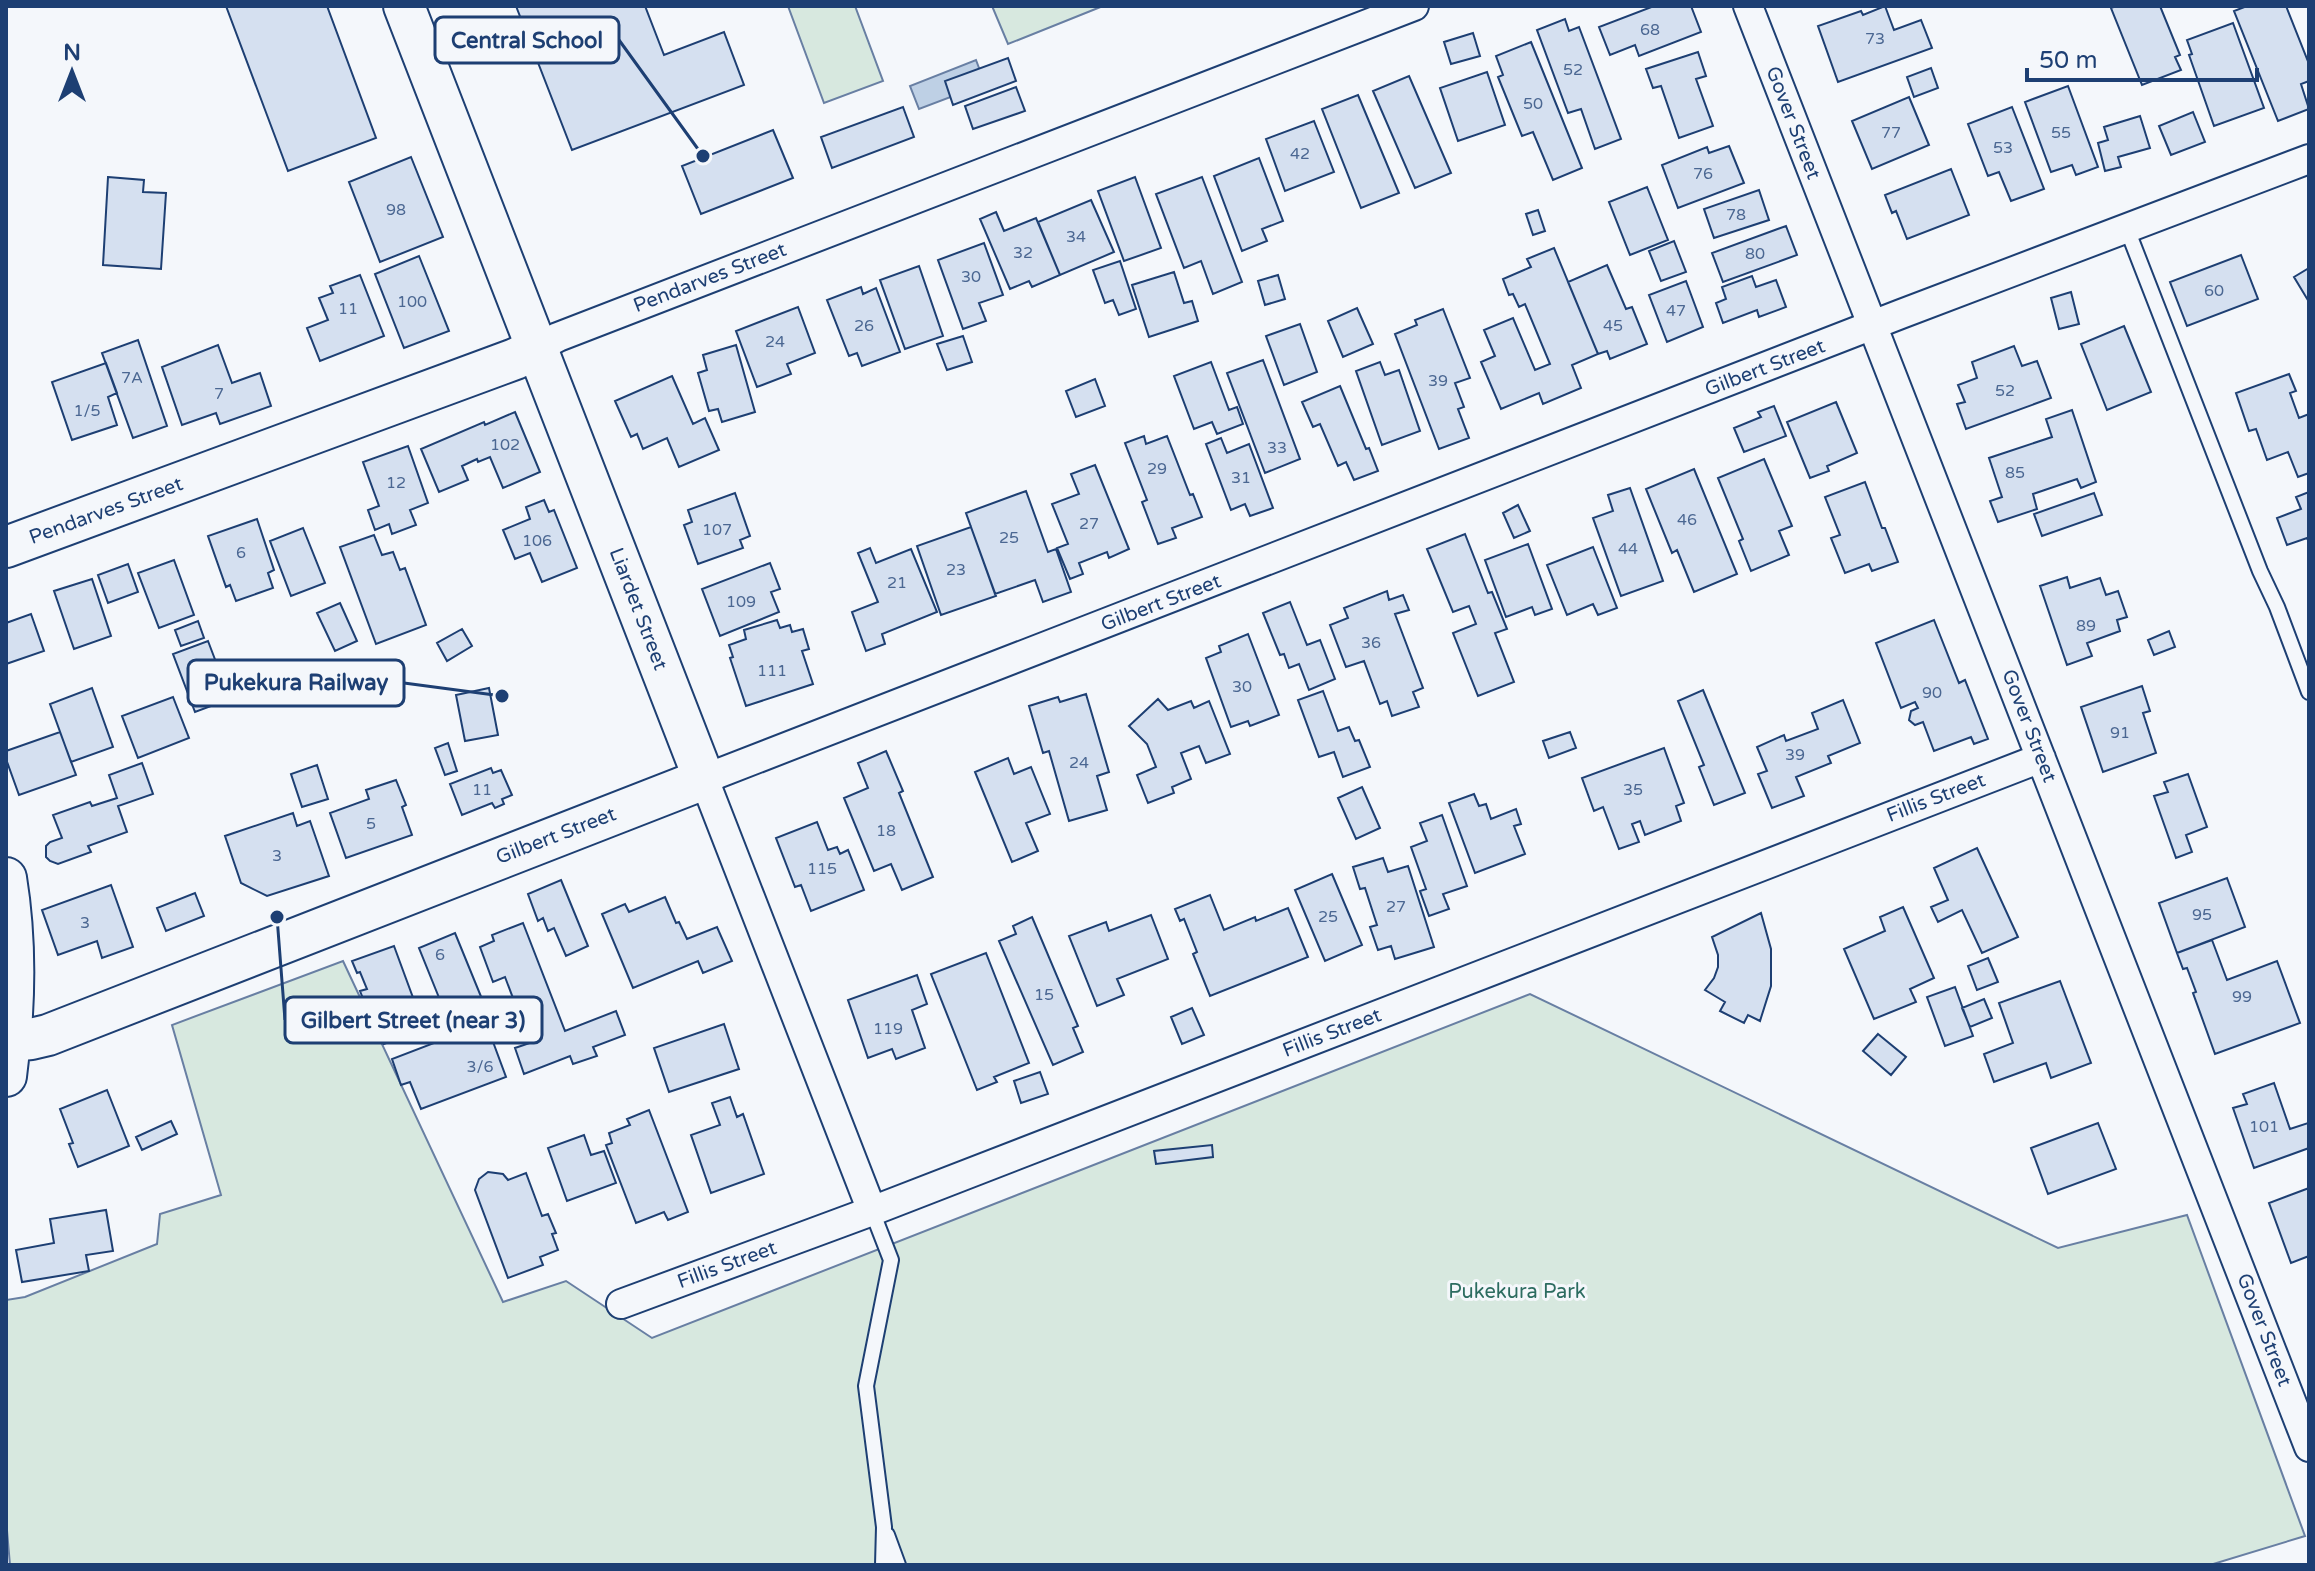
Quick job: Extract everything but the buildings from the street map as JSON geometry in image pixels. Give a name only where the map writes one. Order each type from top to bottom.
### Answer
[{"type":"street","name":"Liardet Street","points":[[404,6],[872,1211]]},
{"type":"street","name":"Pendarves Street","points":[[6,547],[515,359],[558,337],[1414,6]]},
{"type":"street","name":"Gover Street","points":[[1748,6],[2309,1447]]},
{"type":"street","name":"Gilbert Street","points":[[8,1058],[31,1039],[2309,159]]},
{"type":"street","name":"Fillis Street","points":[[621,1304],[872,1211],[2041,758]]},
{"type":"street","points":[[6,878],[15,955],[8,1058]]},
{"type":"lane","points":[[2127,229],[2309,692]]},
{"type":"lane","points":[[872,1211],[891,1260],[866,1386],[884,1527],[883,1565]]},
{"type":"lane","points":[[884,1527],[898,1565]]},
{"type":"green space","points":[[788,6],[855,6],[883,81],[824,103]]},
{"type":"green space","points":[[992,6],[1103,6],[1008,44]]},
{"type":"green space","name":"Pukekura Park","points":[[343,961],[503,1302],[566,1281],[652,1338],[1530,994],[2058,1248],[2187,1215],[2305,1536],[2210,1565],[10,1565],[6,1519],[6,1300],[25,1297],[157,1244],[160,1214],[221,1195],[172,1025]]},
{"type":"water","points":[[976,60],[985,84],[919,109],[910,86]]},
{"type":"place","name":"Central School","points":[[703,156]]},
{"type":"place","name":"Pukekura Railway","points":[[502,696]]},
{"type":"place","name":"Gilbert Street (near 3)","points":[[277,917]]}]
